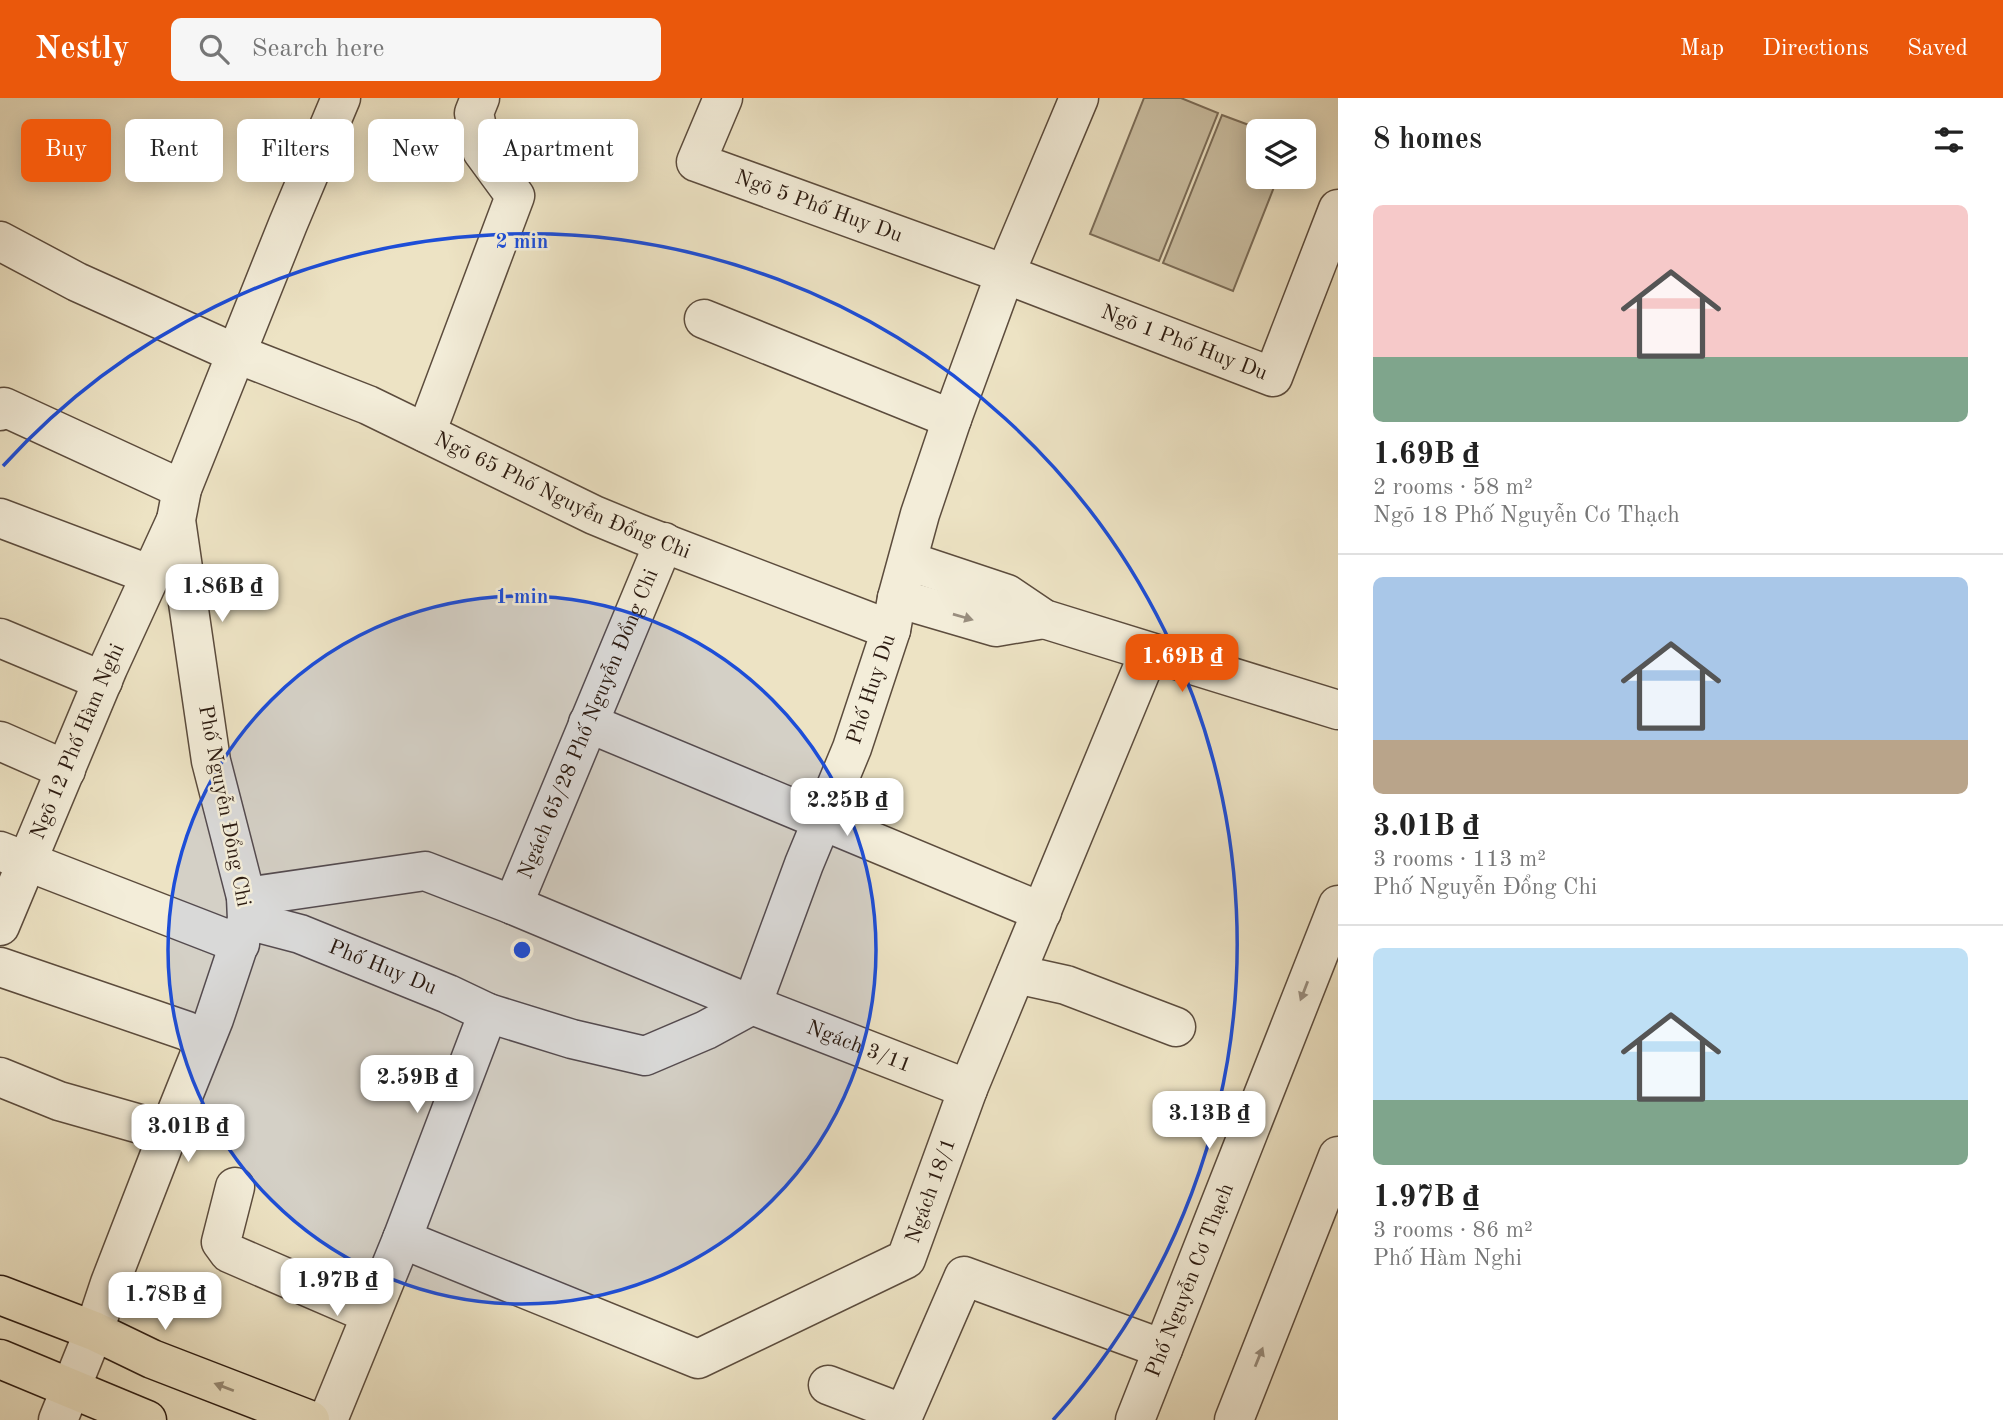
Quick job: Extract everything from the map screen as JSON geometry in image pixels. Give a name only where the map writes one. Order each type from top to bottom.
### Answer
[{"type":"main road","points":[[0,1295],[94,1331],[152,1359],[310,1420]]},
{"type":"main road","points":[[0,1359],[65,1404],[147,1420]]},
{"type":"street","points":[[0,411],[4,407],[179,505],[288,224],[341,98]]},
{"type":"street","points":[[426,433],[515,196],[482,150],[474,113],[480,98]]},
{"type":"street","name":"Ngõ 5 Phố Huy Du","points":[[723,98],[696,162],[1005,274]]},
{"type":"street","name":"Phố Huy Du","points":[[14,856],[300,934],[488,1013],[572,1039],[645,1056],[706,1030],[752,1005],[852,748],[894,614],[920,514],[952,419],[1005,274],[1079,98]]},
{"type":"street","name":"Ngõ 1 Phố Huy Du","points":[[1005,274],[1273,377],[1338,209]]},
{"type":"street","name":"Ngõ 65 Phố Nguyễn Đổng Chi","points":[[0,241],[77,282],[237,354],[368,405],[594,515],[640,534],[894,614],[996,627],[1044,620]]},
{"type":"street","points":[[704,319],[952,419]]},
{"type":"street","name":"Ngõ 12 Phố Hàm Nghi","points":[[0,926],[14,856],[66,770],[179,505]]},
{"type":"street","name":"Phố Nguyễn Đổng Chi","points":[[179,505],[211,761],[244,920]]},
{"type":"street","points":[[0,518],[151,575]]},
{"type":"street","name":"Ngách 65/28 Phố Nguyễn Đổng Chi","points":[[513,905],[664,542]]},
{"type":"street","points":[[908,561],[1007,594],[1044,620],[1338,710]]},
{"type":"street","points":[[0,638],[103,681]]},
{"type":"street","name":"Ngách 18/1","points":[[402,1239],[698,1359],[906,1259],[968,1089],[1149,652]]},
{"type":"street","points":[[588,723],[1042,912]]},
{"type":"street","points":[[0,741],[66,770]]},
{"type":"street","name":"Ngách 3/11","points":[[244,920],[425,871],[752,1005],[968,1089]]},
{"type":"street","name":"Phố Nguyễn Cơ Thạch","points":[[1135,1420],[1338,905]]},
{"type":"street","points":[[65,1404],[204,1042],[244,920]]},
{"type":"street","points":[[0,967],[187,1031],[204,1042]]},
{"type":"street","points":[[1016,974],[1066,985],[1175,1027]]},
{"type":"street","points":[[328,1420],[402,1239],[488,1013]]},
{"type":"street","points":[[0,1077],[59,1101],[147,1126],[167,1136]]},
{"type":"street","points":[[1234,1420],[1338,1156]]},
{"type":"street","points":[[235,1187],[220,1242],[229,1253],[370,1314]]},
{"type":"street","points":[[828,1385],[904,1414],[964,1276],[1163,1349]]},
{"type":"shaded area","points":[[1144,98],[1181,98],[1218,113],[1159,261],[1090,234]]},
{"type":"shaded area","points":[[1222,115],[1246,124],[1246,189],[1273,189],[1233,291],[1163,263]]}]
